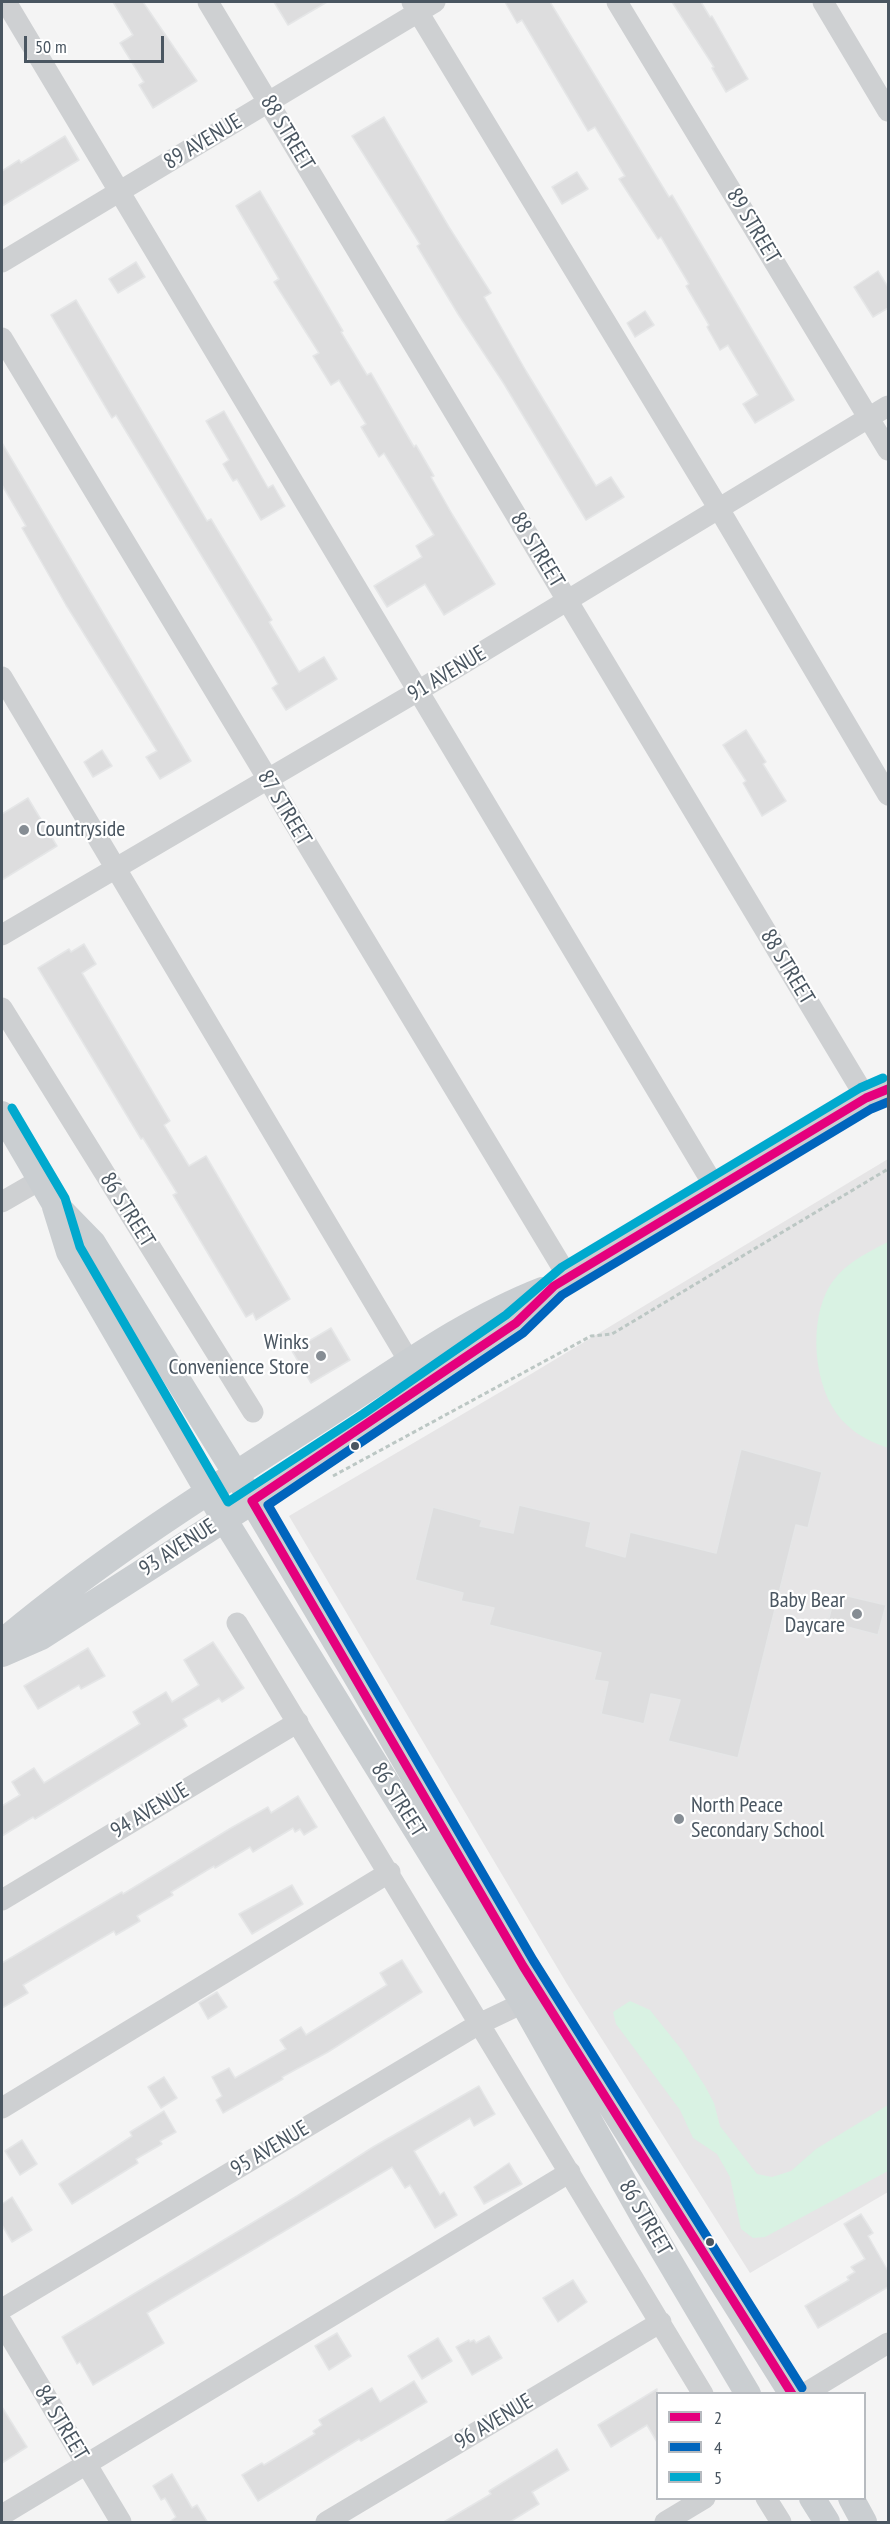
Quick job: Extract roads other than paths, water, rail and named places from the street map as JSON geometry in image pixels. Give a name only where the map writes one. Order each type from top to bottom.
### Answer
[{"type":"main road","name":"93 AVENUE","points":[[2,1642],[124,1548],[410,1363],[505,1305],[561,1282],[877,1094],[888,1078]]},
{"type":"main road","name":"86 STREET","points":[[2,1114],[54,1203],[93,1243],[252,1501],[532,2000],[648,2225],[747,2392]]},
{"type":"main road","name":"86 STREET","points":[[54,1203],[69,1252],[224,1519],[532,2000],[791,2392]]},
{"type":"main road","name":"93 AVENUE","points":[[2,1654],[41,1637],[252,1501],[516,1323],[561,1282]]},
{"type":"main road","points":[[813,2500],[827,2523]]},
{"type":"main road","points":[[852,2500],[864,2523]]},
{"type":"street","points":[[6,2],[716,1189]]},
{"type":"street","name":"88 STREET","points":[[208,2],[568,601],[877,1094]]},
{"type":"street","name":"89 STREET","points":[[617,2],[888,450]]},
{"type":"street","points":[[823,2],[888,111]]},
{"type":"street","points":[[421,5],[888,795]]},
{"type":"street","name":"89 AVENUE","points":[[2,262],[269,102],[421,5]]},
{"type":"street","name":"87 STREET","points":[[2,338],[267,780],[561,1282]]},
{"type":"street","name":"91 AVENUE","points":[[2,935],[418,691],[888,406]]},
{"type":"street","points":[[2,677],[410,1363]]},
{"type":"street","name":"86 STREET","points":[[2,1008],[253,1412]]},
{"type":"street","points":[[2,1202],[40,1180]]},
{"type":"street","name":"86 STREET","points":[[237,1623],[390,1872],[479,2024],[703,2392]]},
{"type":"street","name":"94 AVENUE","points":[[2,1900],[298,1722]]},
{"type":"street","points":[[2,2108],[390,1872]]},
{"type":"street","name":"95 AVENUE","points":[[2,2309],[479,2024],[532,2000]]},
{"type":"street","points":[[2,2515],[570,2172]]},
{"type":"street","name":"96 AVENUE","points":[[326,2523],[661,2322]]},
{"type":"street","name":"84 STREET","points":[[2,2323],[121,2523]]},
{"type":"street","points":[[807,2392],[888,2343]]},
{"type":"street","points":[[665,2523],[703,2500]]},
{"type":"street","points":[[767,2500],[780,2523]]},
{"type":"place","name":"Countryside","points":[[24,830]]},
{"type":"place","name":"Winks Convenience Store","points":[[321,1356]]},
{"type":"place","name":"Baby Bear Daycare","points":[[857,1614]]},
{"type":"place","name":"North Peace Secondary School","points":[[679,1819]]}]
